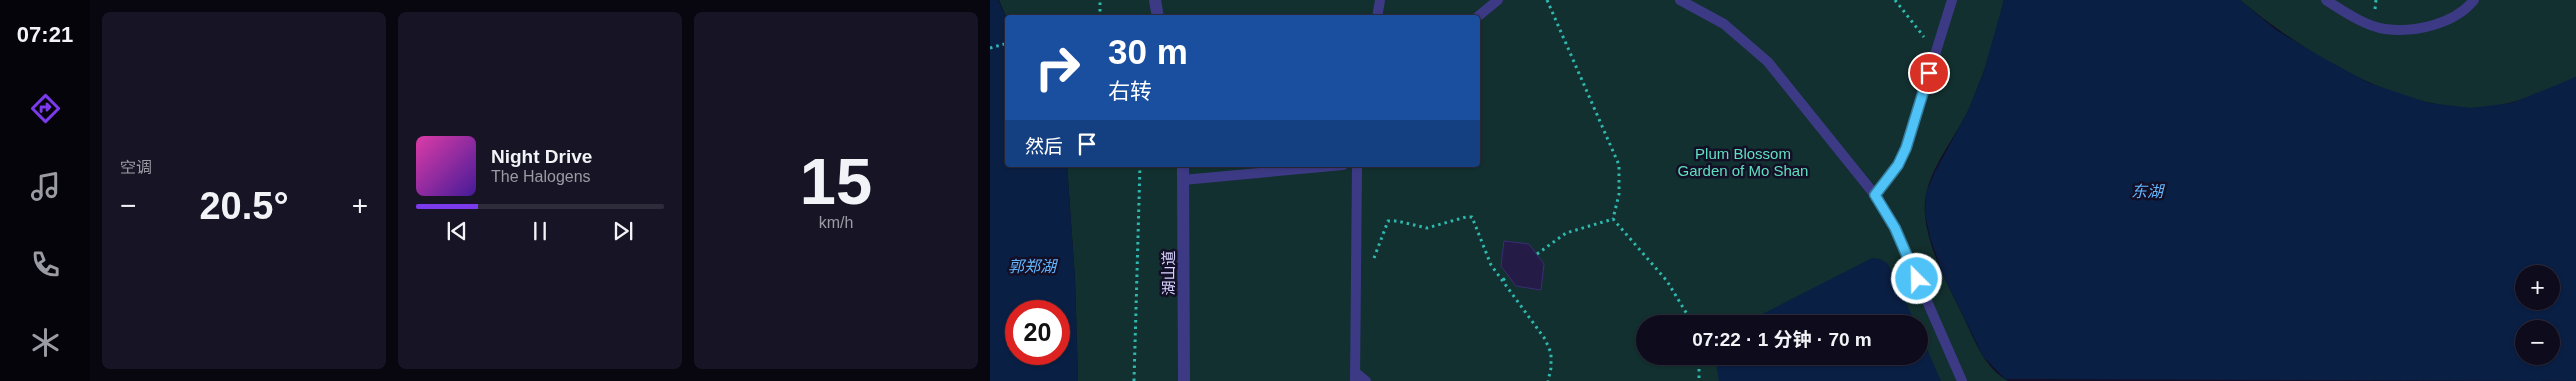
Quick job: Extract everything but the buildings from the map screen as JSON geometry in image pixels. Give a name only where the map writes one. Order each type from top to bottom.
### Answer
[{"type":"street","points":[[1155,0],[1158,15]]},
{"type":"street","name":"湖山道","points":[[1183,167],[1184,381]]},
{"type":"lane","points":[[1378,15],[1380,0]]},
{"type":"lane","points":[[1480,15],[1498,0]]},
{"type":"lane","points":[[1680,0],[1724,24],[1768,62],[1875,195],[1895,228],[1962,381]]},
{"type":"lane","points":[[1875,195],[1898,165],[1906,148],[1952,0]]},
{"type":"lane","points":[[2326,0],[2372,25],[2399,29],[2418,28],[2451,18],[2474,0]]},
{"type":"lane","points":[[1183,180],[1321,167]]},
{"type":"lane","points":[[1357,167],[1355,376],[1366,381]]},
{"type":"path","points":[[1100,0],[1100,15]]},
{"type":"path","points":[[1547,0],[1618,165],[1619,194],[1613,219]]},
{"type":"path","points":[[1895,0],[1935,54]]},
{"type":"path","points":[[990,48],[1005,44]]},
{"type":"path","points":[[1134,381],[1140,167]]},
{"type":"path","points":[[1356,272],[1370,264],[1375,257],[1388,221],[1397,221],[1427,228],[1469,217],[1474,220],[1485,251],[1502,280],[1545,339],[1551,353],[1551,368],[1548,381]]},
{"type":"path","points":[[1537,254],[1566,233],[1613,219]]},
{"type":"path","points":[[1613,219],[1667,281],[1688,315]]},
{"type":"path","points":[[1502,280],[1508,276]]},
{"type":"path","points":[[1699,365],[1699,381]]},
{"type":"green space","name":"Plum Blossom Garden of Mo Shan","points":[[999,0],[2004,0],[1989,58],[1972,103],[1933,174],[1925,201],[1925,215],[1930,240],[1939,266],[1975,342],[1992,368],[2008,381],[1078,381],[1075,279],[1067,167],[1480,167],[1480,15],[1005,15]]},
{"type":"green space","points":[[2240,0],[2576,0],[2576,77],[2538,94],[2498,105],[2471,108],[2440,105],[2408,97],[2347,72],[2290,38]]},
{"type":"water","name":"郭郑湖","points":[[990,0],[998,0],[1005,15],[1005,167],[1067,167],[1075,279],[1078,381],[990,381]]},
{"type":"water","name":"东湖","points":[[2004,0],[2240,0],[2276,30],[2369,83],[2429,103],[2471,108],[2512,103],[2576,77],[2576,381],[2005,379],[1983,356],[1943,275],[1930,237],[1925,214],[1926,193],[1935,172],[1968,111],[1983,74]]},
{"type":"water","points":[[1872,258],[1880,259],[1888,264],[1912,315],[1761,315]]},
{"type":"water","points":[[1928,351],[1941,381],[1719,381],[1716,365],[1928,365]]},
{"type":"route","points":[[1917,279],[1895,228],[1875,195],[1898,165],[1906,148],[1929,73]]}]
